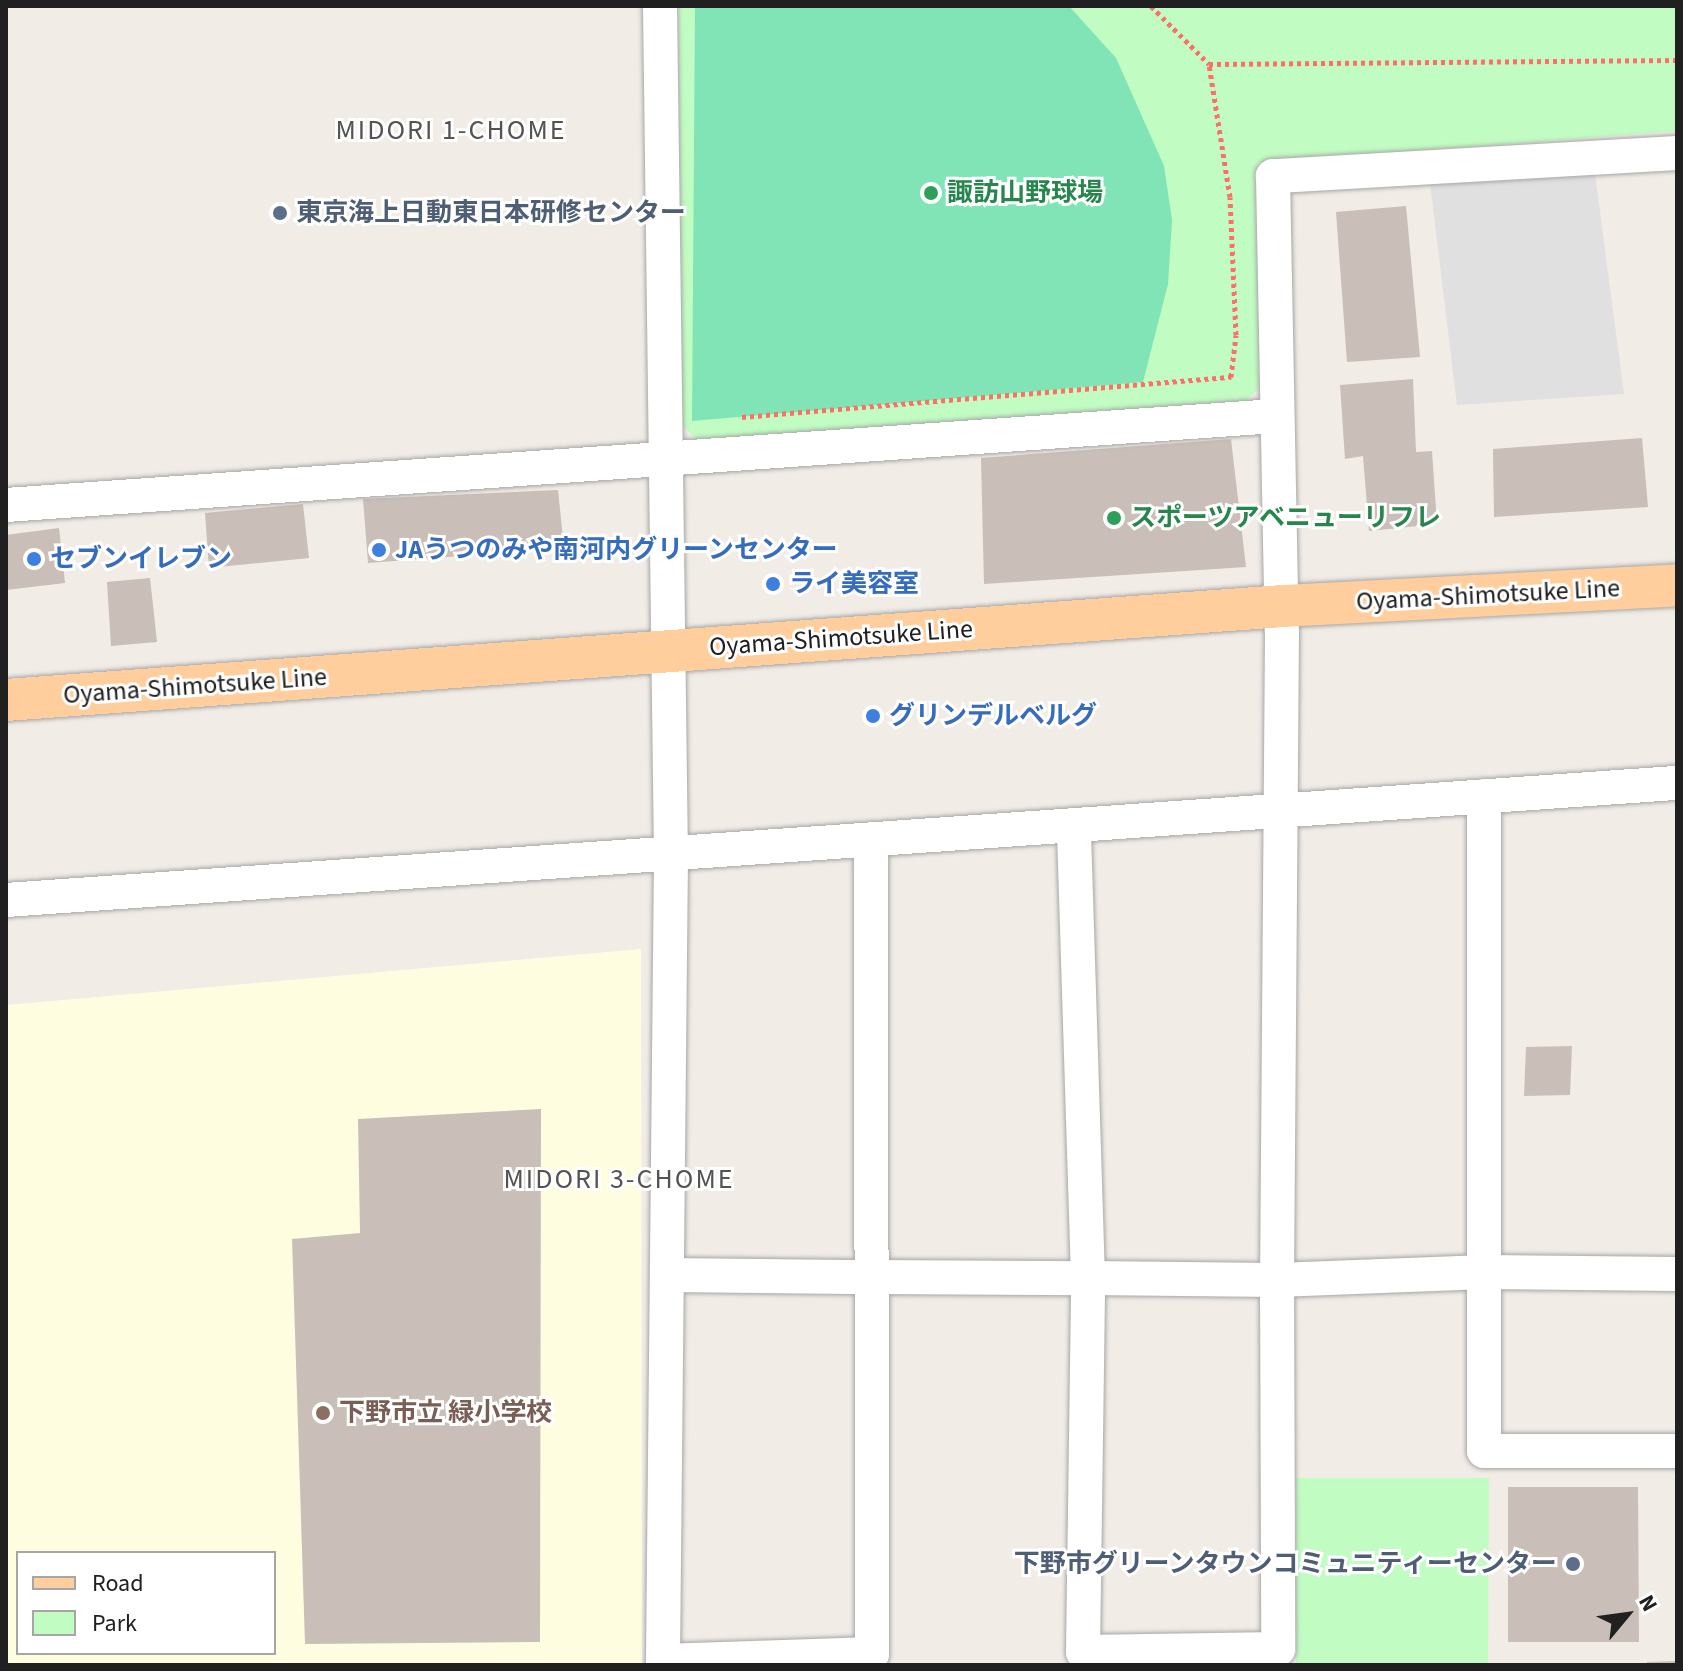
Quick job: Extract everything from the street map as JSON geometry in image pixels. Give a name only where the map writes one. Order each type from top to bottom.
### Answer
[{"type":"main road","name":"Oyama-Shimotsuke Line","points":[[6,700],[1282,606],[1677,585]]},
{"type":"street","points":[[660,6],[662,457],[671,856],[664,1663],[872,1654],[871,840]]},
{"type":"street","points":[[1074,828],[1088,1278],[1083,1652],[1278,1649],[1277,1280],[1282,606],[1273,176],[1677,153]]},
{"type":"street","points":[[6,505],[1277,416]]},
{"type":"street","points":[[6,900],[1074,828],[1282,810],[1677,783]]},
{"type":"street","points":[[1484,796],[1484,1451],[1677,1451]]},
{"type":"street","points":[[667,1275],[1277,1280],[1486,1272],[1677,1274]]},
{"type":"path","points":[[739,417],[1231,377],[1236,335],[1230,197],[1209,64],[1151,6]]},
{"type":"path","points":[[1209,64],[1677,60]]},
{"type":"shaded area","points":[[1593,159],[1624,394],[1457,405],[1428,166]]},
{"type":"shaded area","name":"下野市立 緑小学校","points":[[641,949],[642,1665],[6,1665],[6,1005]]},
{"type":"green space","points":[[679,6],[1677,6],[1677,131],[1257,163],[1261,386],[1243,404],[697,440],[680,423]]},
{"type":"green space","name":"諏訪山野球場","points":[[695,6],[1069,6],[1116,58],[1164,166],[1172,220],[1168,284],[1143,382],[692,421]]},
{"type":"green space","points":[[1296,1478],[1489,1478],[1488,1665],[1296,1665]]},
{"type":"building","points":[[1406,206],[1420,357],[1347,362],[1336,212]]},
{"type":"building","points":[[1413,379],[1416,452],[1432,451],[1437,524],[1369,531],[1363,456],[1345,459],[1340,385]]},
{"type":"building","points":[[1642,438],[1648,507],[1494,517],[1493,449]]},
{"type":"building","points":[[1231,439],[1246,567],[984,584],[981,458]]},
{"type":"building","points":[[558,490],[564,548],[368,563],[363,499]]},
{"type":"building","points":[[303,504],[309,558],[209,568],[205,513]]},
{"type":"building","name":"セブンイレブン","points":[[59,528],[65,583],[6,590],[6,535]]},
{"type":"building","points":[[150,578],[157,642],[111,646],[107,582]]},
{"type":"building","points":[[1572,1046],[1570,1095],[1524,1096],[1526,1047]]},
{"type":"building","points":[[541,1109],[540,1642],[305,1644],[292,1239],[360,1233],[358,1119]]},
{"type":"building","name":"下野市グリーンタウンコミュニティーセンター","points":[[1508,1487],[1638,1487],[1639,1642],[1508,1642]]},
{"type":"building","points":[[1677,1661],[1677,1665],[1647,1665],[1647,1662]]},
{"type":"place","name":"諏訪山野球場","points":[[931,193]]},
{"type":"place","name":"東京海上日動東日本研修センター","points":[[280,213]]},
{"type":"place","name":"スポーツアベニューリフレ","points":[[1114,518]]},
{"type":"place","name":"JAうつのみや南河内グリーンセンター","points":[[379,550]]},
{"type":"place","name":"セブンイレブン","points":[[34,559]]},
{"type":"place","name":"ライ美容室","points":[[773,584]]},
{"type":"place","name":"グリンデルベルグ","points":[[873,716]]},
{"type":"place","name":"下野市立 緑小学校","points":[[323,1413]]},
{"type":"place","name":"下野市グリーンタウンコミュニティーセンター","points":[[1573,1564]]},
{"type":"district","name":"MIDORI 1-CHOME","points":[[451,130]]},
{"type":"district","name":"MIDORI 3-CHOME","points":[[619,1179]]}]
